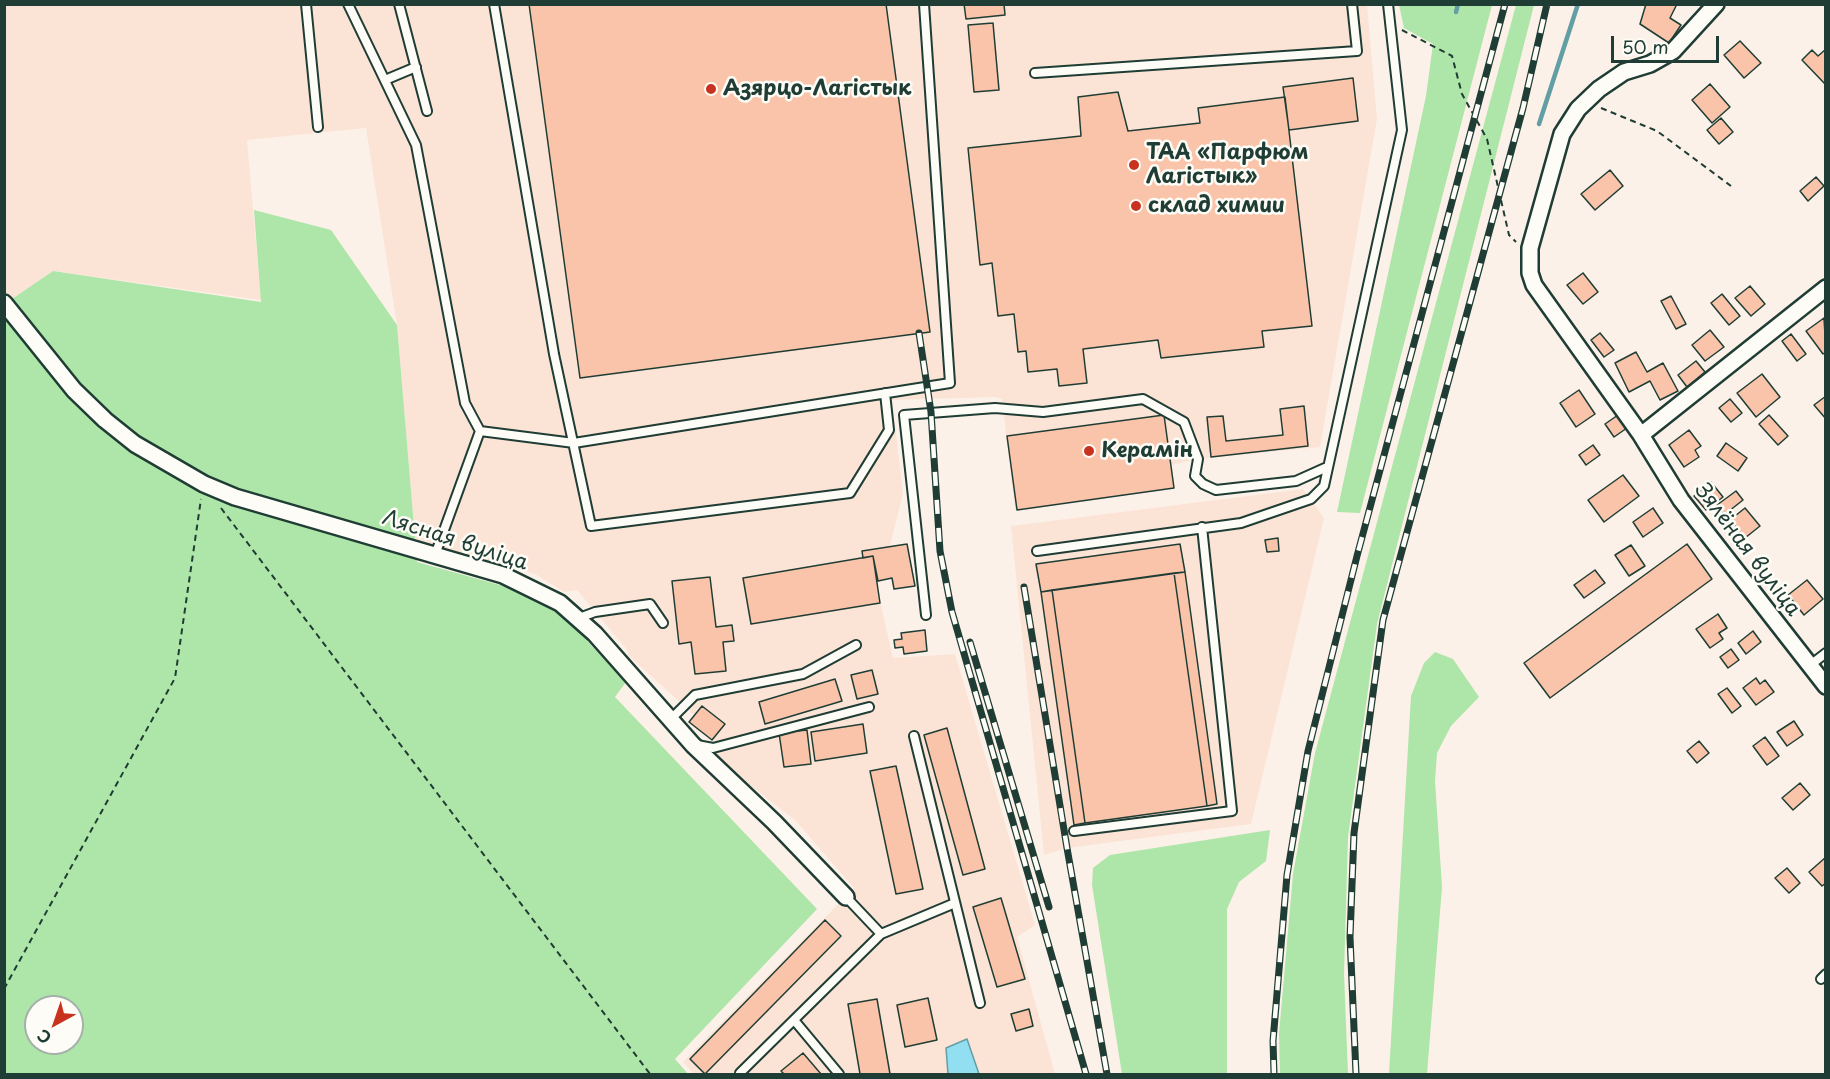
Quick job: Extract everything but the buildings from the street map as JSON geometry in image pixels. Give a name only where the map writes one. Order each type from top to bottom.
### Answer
[{"type":"street","points":[[1530,257],[1562,134],[1585,103],[1624,72],[1650,64],[1673,51],[1716,4]]},
{"type":"street","name":"Зялёная вуліца","points":[[1530,257],[1530,273],[1534,285],[1641,435],[1681,500],[1826,686]]},
{"type":"street","points":[[1641,435],[1826,288]]},
{"type":"street","name":"Лясная вуліца","points":[[4,303],[74,390],[105,420],[135,444],[204,484],[235,496],[503,575],[560,603],[579,618],[669,721],[774,822],[846,897]]},
{"type":"lane","points":[[306,4],[318,127]]},
{"type":"lane","points":[[348,4],[416,145],[465,403],[480,431],[435,555]]},
{"type":"lane","points":[[399,4],[427,111]]},
{"type":"lane","points":[[494,4],[554,354],[591,526],[850,493],[889,430],[885,393]]},
{"type":"lane","points":[[480,431],[574,443],[950,383],[924,4]]},
{"type":"lane","points":[[1035,73],[1357,51],[1352,4]]},
{"type":"lane","points":[[1037,551],[1241,523],[1311,499],[1324,486],[1325,468],[1372,278],[1402,130],[1388,4]]},
{"type":"lane","points":[[385,80],[416,67]]},
{"type":"lane","points":[[926,615],[904,415],[995,408],[1043,412],[1143,399],[1184,422],[1198,459],[1195,476],[1203,484],[1216,490],[1296,481],[1325,468]]},
{"type":"lane","points":[[1074,831],[1232,811],[1202,527]]},
{"type":"lane","points":[[579,618],[595,612],[650,604],[663,623]]},
{"type":"lane","points":[[669,721],[695,695],[803,674],[856,645]]},
{"type":"lane","points":[[1809,666],[1826,653]]},
{"type":"lane","points":[[693,745],[713,748],[869,707]]},
{"type":"lane","points":[[914,736],[980,1003]]},
{"type":"lane","points":[[846,897],[881,934]]},
{"type":"lane","points":[[740,1073],[881,934],[955,903]]},
{"type":"lane","points":[[794,1020],[839,1074]]},
{"type":"path","points":[[1390,24],[1452,56],[1462,94],[1487,139],[1509,235],[1530,257]]},
{"type":"path","points":[[1585,103],[1657,131],[1731,186]]},
{"type":"path","points":[[4,989],[175,678],[204,484]]},
{"type":"path","points":[[218,504],[650,1074]]},
{"type":"shaded area","points":[[4,5],[1367,5],[1377,119],[1320,447],[1198,459],[1171,465],[1174,488],[1015,510],[1002,399],[995,397],[892,400],[903,494],[890,546],[863,551],[864,558],[873,556],[893,658],[955,654],[1035,925],[1017,937],[1055,1074],[694,1074],[683,1062],[854,888],[795,820],[708,753],[717,742],[689,722],[694,715],[628,655],[628,651],[577,590],[564,592],[535,574],[415,539],[397,325],[366,128],[247,140],[261,300],[53,271],[12,299],[4,294]]},
{"type":"shaded area","points":[[1303,489],[1324,518],[1251,824],[1067,848],[1044,855],[1011,526]]},
{"type":"green space","points":[[1399,5],[1492,5],[1360,513],[1337,512],[1426,96],[1433,44],[1404,28]]},
{"type":"green space","points":[[1516,5],[1534,5],[1377,624],[1348,837],[1344,974],[1348,1074],[1280,1074],[1279,1034],[1293,874],[1315,753]]},
{"type":"green space","points":[[254,210],[331,230],[397,325],[417,562],[525,592],[559,611],[626,682],[615,697],[817,909],[675,1059],[688,1074],[5,1074],[4,294],[12,299],[53,271],[261,302]]},
{"type":"green space","points":[[1435,652],[1453,659],[1479,697],[1451,726],[1437,753],[1435,781],[1442,887],[1427,1074],[1389,1074],[1411,696],[1424,663]]},
{"type":"green space","points":[[1270,830],[1266,861],[1239,882],[1227,909],[1227,1074],[1122,1074],[1092,885],[1093,868],[1110,855]]},
{"type":"water","points":[[967,1039],[979,1074],[948,1074],[946,1048]]},
{"type":"waterway","points":[[1456,12],[1458,4]]},
{"type":"waterway","points":[[1539,124],[1578,4]]},
{"type":"railway","points":[[1274,1074],[1273,1041],[1287,875],[1308,751],[1357,556],[1505,4]]},
{"type":"railway","points":[[1356,1074],[1350,937],[1354,833],[1383,620],[1523,108],[1547,4]]},
{"type":"railway","points":[[919,333],[931,412],[940,551],[952,612],[1086,1074]]},
{"type":"railway","points":[[1024,587],[1107,1074]]},
{"type":"railway","points":[[970,642],[1049,907]]},
{"type":"place","name":"Азярцо-Лагістык","points":[[711,89]]},
{"type":"place","name":"ТАА «Парфюм Лагістык»","points":[[1134,165]]},
{"type":"place","name":"склад химии","points":[[1136,206]]},
{"type":"place","name":"Керамін","points":[[1089,451]]}]
